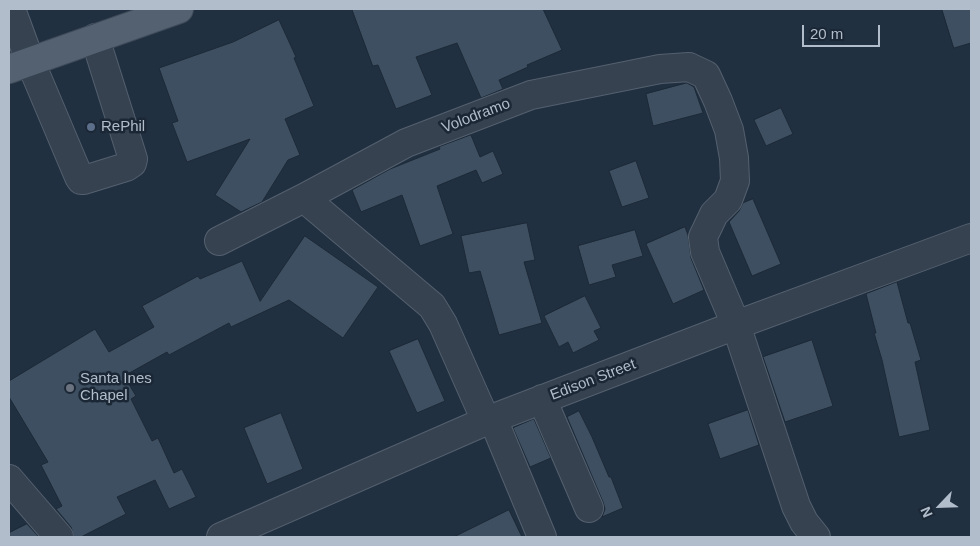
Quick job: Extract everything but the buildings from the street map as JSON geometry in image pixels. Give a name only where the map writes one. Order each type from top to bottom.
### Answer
[{"type":"main road","points":[[19,65],[179,9]]},
{"type":"street","points":[[11,9],[19,65],[81,180],[126,167],[132,163],[133,159],[95,38]]},
{"type":"street","name":"Volodramo","points":[[219,240],[304,198],[406,143],[531,95],[660,69],[689,67],[706,74],[728,130],[734,158],[735,181],[728,200],[714,214],[703,237],[705,252],[736,325]]},
{"type":"street","points":[[304,198],[432,306],[443,324],[489,420],[542,537]]},
{"type":"street","name":"Edison Street","points":[[221,537],[489,420],[736,325],[971,238]]},
{"type":"street","points":[[736,325],[796,506],[804,522],[816,537]]},
{"type":"street","points":[[542,399],[589,508]]},
{"type":"street","points":[[9,478],[59,537]]},
{"type":"place","name":"RePhil","points":[[91,127]]},
{"type":"place","name":"Santa Ines Chapel","points":[[70,388]]}]
